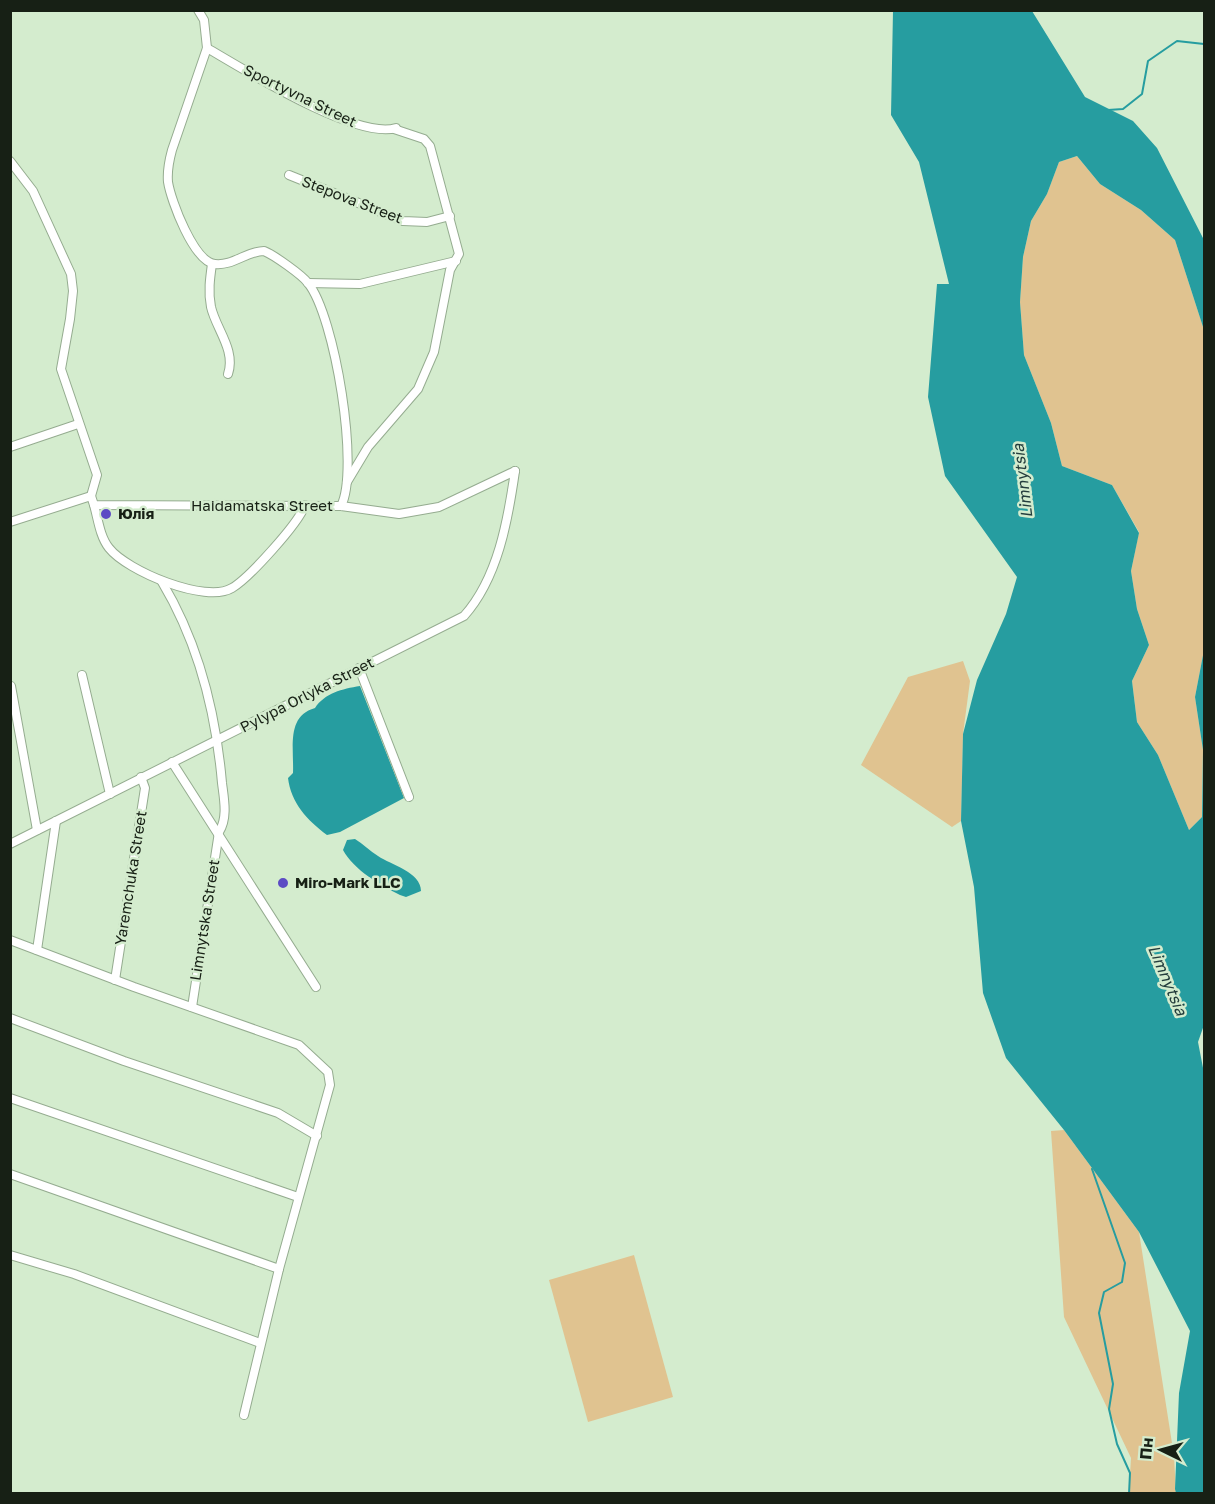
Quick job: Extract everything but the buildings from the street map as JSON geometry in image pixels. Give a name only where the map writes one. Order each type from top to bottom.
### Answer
[{"type":"street","points":[[198,10],[204,20],[207,48],[168,167],[168,185],[185,230],[198,254],[212,264],[227,263],[264,251],[308,283],[325,319],[337,360],[344,414],[346,482],[346,496],[340,506]]},
{"type":"street","name":"Sportyvna Street","points":[[207,48],[277,88],[352,123],[395,129],[424,139],[429,146],[458,245],[456,261]]},
{"type":"street","points":[[10,160],[33,191],[71,274],[73,291],[61,369],[97,475],[93,501],[102,534],[110,549],[162,582],[216,592],[232,588],[289,533],[305,505]]},
{"type":"street","name":"Stepova Street","points":[[289,175],[403,221],[427,222],[450,216]]},
{"type":"street","points":[[308,283],[360,284],[456,261]]},
{"type":"street","points":[[346,482],[368,447],[418,389],[434,352],[450,270],[456,261]]},
{"type":"street","points":[[212,264],[209,286],[211,306],[226,341],[230,368],[228,374]]},
{"type":"street","points":[[10,447],[78,424]]},
{"type":"street","name":"Haidamatska Street","points":[[10,522],[93,501],[340,506],[399,514],[439,507],[515,471]]},
{"type":"street","name":"Pylypa Orlyka Street","points":[[10,844],[464,616],[478,601],[488,582],[510,506],[515,471]]},
{"type":"street","name":"Limnytska Street","points":[[162,582],[177,608],[204,684],[218,739],[225,823],[219,832],[192,1007]]},
{"type":"street","points":[[359,668],[409,797]]},
{"type":"street","points":[[82,675],[110,794]]},
{"type":"street","points":[[11,686],[37,830]]},
{"type":"street","points":[[172,762],[219,832],[316,987]]},
{"type":"street","name":"Yaremchuka Street","points":[[115,980],[145,788],[141,777]]},
{"type":"street","points":[[38,950],[56,821]]},
{"type":"street","points":[[10,940],[299,1045],[328,1072],[330,1085],[279,1269],[244,1415]]},
{"type":"street","points":[[10,1018],[124,1061],[278,1113],[317,1136]]},
{"type":"street","points":[[10,1098],[298,1197]]},
{"type":"street","points":[[10,1174],[279,1269]]},
{"type":"street","points":[[10,1255],[74,1274],[260,1343]]},
{"type":"shaded area","points":[[1077,156],[1100,184],[1141,210],[1175,240],[1204,330],[1204,650],[1195,697],[1203,750],[1202,817],[1189,830],[1158,755],[1137,722],[1132,681],[1149,645],[1137,609],[1131,571],[1139,532],[1112,485],[1062,466],[1051,423],[1024,355],[1020,302],[1023,257],[1031,221],[1047,194],[1059,162]]},
{"type":"shaded area","points":[[963,661],[970,681],[963,734],[961,821],[952,827],[861,765],[908,677]]},
{"type":"shaded area","points":[[1064,1130],[1139,1232],[1174,1456],[1176,1493],[1129,1493],[1131,1458],[1064,1317],[1051,1131]]},
{"type":"shaded area","points":[[634,1255],[673,1397],[588,1422],[549,1280]]},
{"type":"water","name":"Limnytsia","points":[[893,11],[1032,11],[1085,97],[1133,121],[1157,148],[1204,240],[1204,330],[1175,240],[1141,210],[1100,184],[1077,156],[1059,162],[1047,194],[1031,221],[1023,257],[1020,302],[1024,355],[1051,423],[1062,466],[1112,485],[1139,533],[1131,571],[1137,609],[1149,645],[1132,681],[1137,722],[1158,755],[1189,830],[1202,817],[1203,750],[1195,697],[1204,650],[1204,1025],[1198,1042],[1204,1073],[1204,1493],[1176,1493],[1175,1489],[1179,1393],[1190,1331],[1139,1232],[1064,1130],[1006,1058],[983,993],[974,887],[961,821],[963,734],[977,680],[1006,614],[1017,577],[945,476],[928,397],[937,284],[949,284],[919,162],[891,115]]},
{"type":"water","points":[[360,686],[404,798],[340,832],[327,835],[301,810],[290,787],[288,778],[293,773],[294,734],[299,718],[329,695]]},
{"type":"water","points":[[355,839],[378,856],[411,874],[420,884],[421,891],[406,897],[376,882],[354,864],[343,850],[347,840]]},
{"type":"waterway","points":[[1108,110],[1123,109],[1142,94],[1148,61],[1177,41],[1204,44]]},
{"type":"waterway","points":[[1092,1169],[1125,1263],[1122,1282],[1104,1292],[1099,1313],[1113,1384],[1109,1409],[1117,1444],[1130,1473],[1129,1494]]},
{"type":"place","name":"Юлія","points":[[106,514]]},
{"type":"place","name":"Miro-Mark LLC","points":[[283,883]]}]
